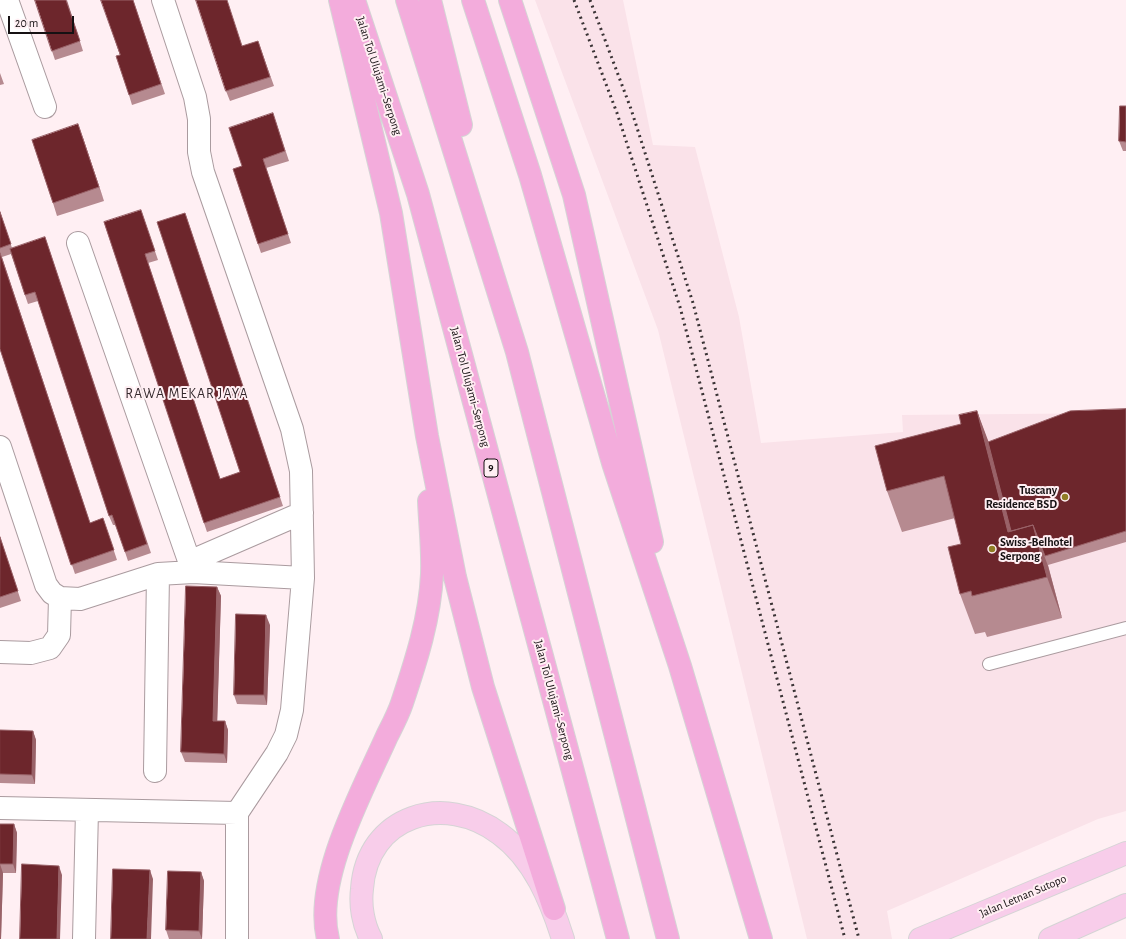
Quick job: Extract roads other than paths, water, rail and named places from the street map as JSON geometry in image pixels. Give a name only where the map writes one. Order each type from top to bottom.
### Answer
[{"type":"highway","points":[[340,0],[391,213],[427,436],[455,577],[483,687],[554,909]]},
{"type":"highway","name":"Jalan Tol Ulujami–Serpong","points":[[354,0],[418,194],[618,939]]},
{"type":"highway","points":[[407,0],[517,352]]},
{"type":"highway","points":[[430,0],[517,352],[668,939]]},
{"type":"highway","points":[[473,0],[530,175],[613,463],[680,666],[761,939]]},
{"type":"highway","points":[[510,0],[574,195],[680,666]]},
{"type":"highway","points":[[328,939],[326,931],[326,902],[332,868],[349,821],[402,705],[424,632],[432,574],[427,436]]},
{"type":"main road","points":[[371,939],[363,915],[361,898],[362,880],[366,863],[377,845],[389,831],[403,821],[421,814],[441,813],[462,816],[482,823],[500,834],[515,848],[534,872],[554,909],[563,939]]},
{"type":"main road","name":"Jalan Letnan Sutopo","points":[[920,939],[1126,853]]},
{"type":"main road","points":[[1050,939],[1126,905]]},
{"type":"street","points":[[7,0],[45,107]]},
{"type":"street","points":[[163,0],[195,97],[199,119],[199,152],[203,172],[292,429],[301,471],[303,578],[292,710],[286,735],[277,753],[237,813],[237,939]]},
{"type":"street","points":[[78,243],[191,567]]},
{"type":"street","points":[[0,447],[46,585],[52,593],[60,598],[80,599],[158,574],[191,567],[302,514]]},
{"type":"street","points":[[191,567],[303,578]]},
{"type":"street","points":[[155,771],[158,574]]},
{"type":"street","points":[[0,652],[31,652],[50,648],[58,635],[60,598]]},
{"type":"street","points":[[0,808],[237,813]]},
{"type":"street","points":[[84,939],[87,810]]},
{"type":"lane","points":[[990,664],[1126,628]]},
{"type":"railway","points":[[574,0],[617,113],[680,307],[845,939]]},
{"type":"railway","points":[[590,0],[631,109],[693,303],[859,939]]},
{"type":"place","name":"Tuscany Residence BSD","points":[[1065,497]]},
{"type":"place","name":"Swiss -Belhotel Serpong","points":[[992,549]]},
{"type":"district","name":"RAWA MEKAR JAYA","points":[[187,394]]}]
